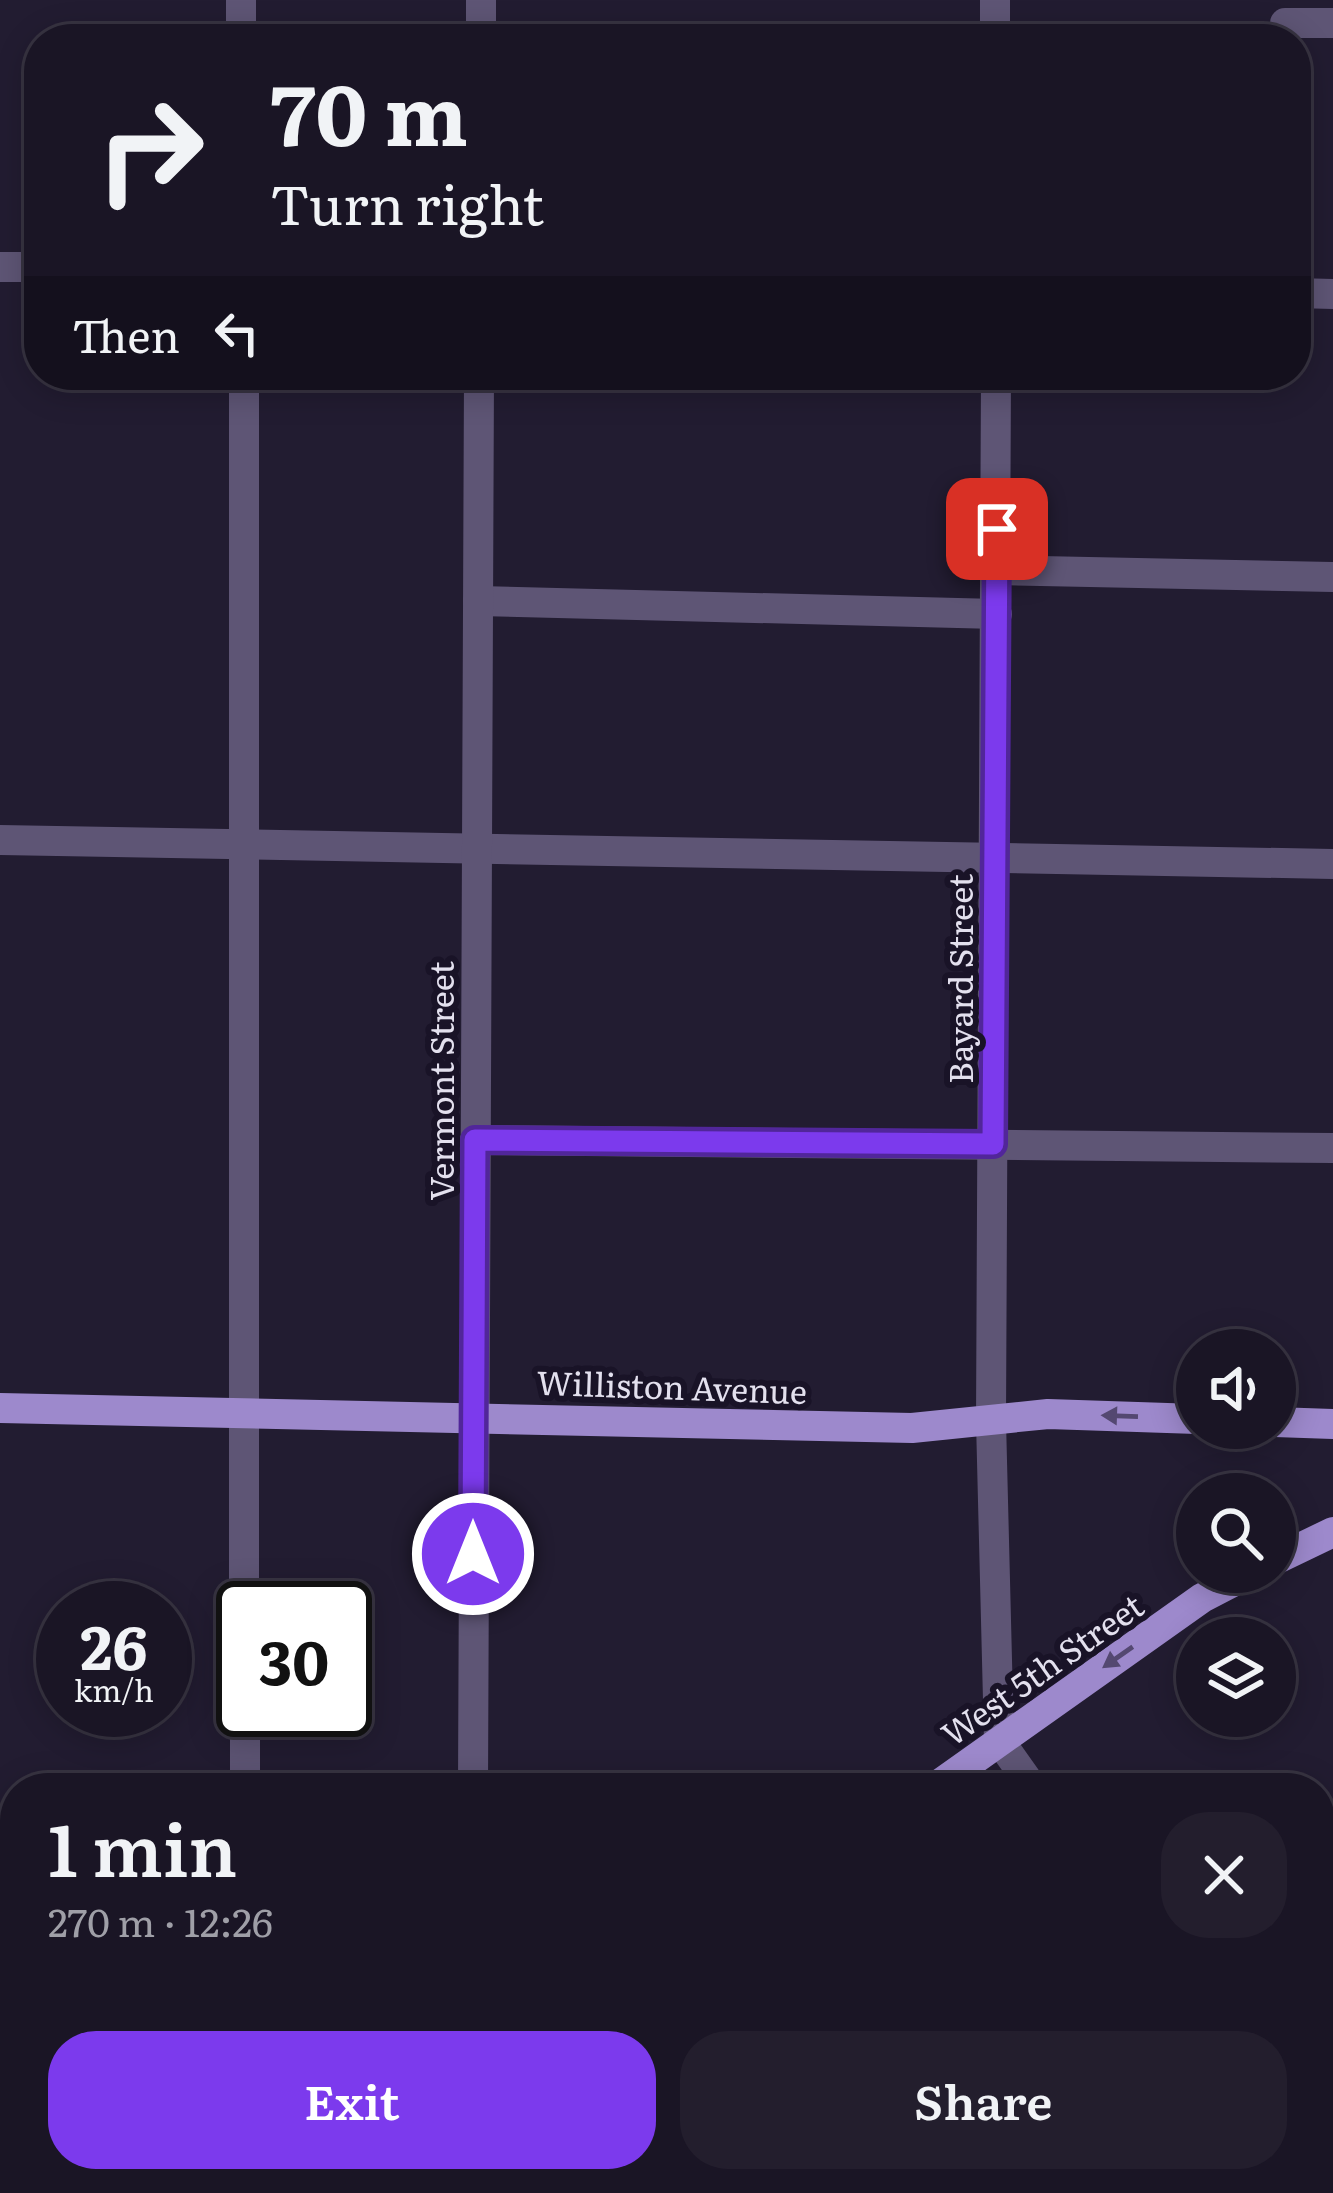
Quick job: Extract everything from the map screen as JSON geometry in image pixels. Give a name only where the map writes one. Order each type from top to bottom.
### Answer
[{"type":"main road","name":"Williston Avenue","points":[[0,1408],[913,1428],[1048,1414],[1176,1418]]},
{"type":"main road","points":[[1296,1423],[1333,1424]]},
{"type":"main road","points":[[1296,1550],[1333,1532]]},
{"type":"main road","name":"West 5th Street","points":[[954,1773],[1212,1593]]},
{"type":"street","points":[[1285,21],[1333,23]]},
{"type":"street","points":[[244,390],[248,844],[244,1581]]},
{"type":"street","name":"Vermont Street","points":[[473,1773],[479,390]]},
{"type":"street","name":"Bayard Street","points":[[996,390],[991,1420],[999,1740]]},
{"type":"street","points":[[997,570],[1333,577]]},
{"type":"street","points":[[478,601],[997,614]]},
{"type":"street","points":[[0,840],[1333,865]]},
{"type":"street","points":[[475,1140],[1333,1148]]},
{"type":"street","points":[[245,1737],[245,1773]]},
{"type":"street","points":[[999,1740],[1022,1773]]},
{"type":"route","points":[[473,1554],[475,1140],[993,1144],[997,529]]}]
